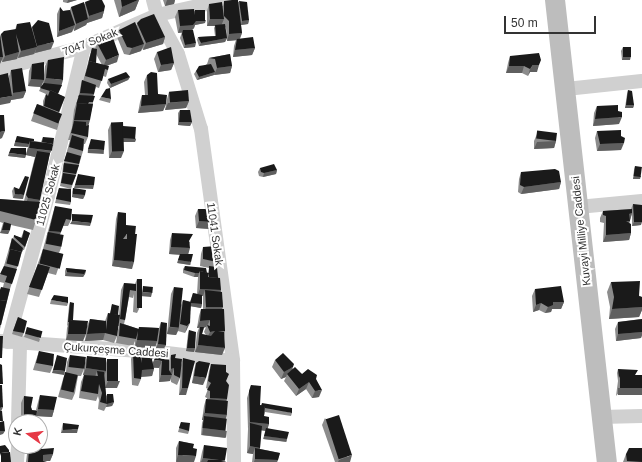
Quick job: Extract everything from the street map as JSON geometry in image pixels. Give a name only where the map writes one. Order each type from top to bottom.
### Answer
[{"type":"main road","name":"Kuvayi Milliye Caddesi","points":[[556,0],[607,462]]},
{"type":"street","name":"11041 Sokak","points":[[153,0],[157,14],[178,54],[201,129],[233,361],[234,462]]},
{"type":"street","name":"7047 Sokak","points":[[0,69],[84,47],[157,14],[225,0]]},
{"type":"street","name":"11025 Sokak","points":[[17,414],[9,342],[48,196],[84,47]]},
{"type":"street","points":[[566,89],[642,81]]},
{"type":"street","points":[[578,207],[642,201]]},
{"type":"street","name":"Çukurçeşme Caddesi","points":[[9,342],[167,353],[233,361]]},
{"type":"street","points":[[601,417],[642,416]]},
{"type":"building","points":[[90,0],[102,0],[105,6],[104,11],[89,16],[85,2]]},
{"type":"building","points":[[121,0],[138,0],[122,7]]},
{"type":"building","points":[[238,0],[242,33],[229,34],[229,21],[224,16],[224,1]]},
{"type":"building","points":[[239,1],[247,2],[249,20],[242,21]]},
{"type":"building","points":[[84,2],[88,19],[76,24],[71,7]]},
{"type":"building","points":[[222,2],[224,19],[210,19],[209,4]]},
{"type":"building","points":[[60,7],[63,11],[70,10],[75,25],[59,31]]},
{"type":"building","points":[[194,9],[196,21],[193,25],[180,26],[178,10]]},
{"type":"building","points":[[195,10],[205,10],[205,21],[195,21]]},
{"type":"building","points":[[154,14],[165,37],[146,43],[137,23],[141,19]]},
{"type":"building","points":[[38,20],[49,23],[54,42],[37,46],[32,27]]},
{"type":"building","points":[[30,22],[37,47],[21,51],[16,34],[19,52],[5,56],[1,34],[4,31],[16,29],[17,24]]},
{"type":"building","points":[[135,22],[144,44],[132,48],[127,47],[119,30]]},
{"type":"building","points":[[225,24],[227,38],[201,43],[198,37],[216,36],[215,25]]},
{"type":"building","points":[[183,30],[193,30],[196,43],[185,45],[182,34]]},
{"type":"building","points":[[0,34],[3,57],[0,57]]},
{"type":"building","points":[[112,35],[119,55],[106,60],[97,43]]},
{"type":"building","points":[[253,37],[255,48],[235,50],[237,39]]},
{"type":"building","points":[[171,47],[174,63],[161,65],[157,52]]},
{"type":"building","points":[[623,47],[631,47],[631,57],[623,57]]},
{"type":"building","points":[[92,48],[97,49],[96,63],[89,61],[88,64]]},
{"type":"building","points":[[539,53],[541,60],[539,65],[533,65],[530,69],[524,66],[509,66],[510,56]]},
{"type":"building","points":[[230,54],[232,66],[217,68],[215,59],[209,58]]},
{"type":"building","points":[[64,57],[63,80],[46,78],[48,60]]},
{"type":"building","points":[[89,61],[109,66],[108,70],[105,69],[102,81],[85,76]]},
{"type":"building","points":[[44,62],[44,80],[31,79],[32,64]]},
{"type":"building","points":[[211,64],[215,72],[199,77],[196,71],[199,66]]},
{"type":"building","points":[[22,68],[26,91],[13,93],[11,70]]},
{"type":"building","points":[[126,72],[130,77],[111,84],[108,79]]},
{"type":"building","points":[[151,72],[157,73],[158,94],[167,95],[166,104],[141,106],[142,95],[148,95],[147,75]]},
{"type":"building","points":[[8,73],[12,96],[0,98],[0,75]]},
{"type":"building","points":[[82,80],[96,85],[94,94],[80,93]]},
{"type":"building","points":[[44,83],[62,85],[58,94],[50,90],[40,88]]},
{"type":"building","points":[[110,88],[111,99],[101,97],[106,89]]},
{"type":"building","points":[[50,90],[65,97],[59,112],[44,106],[46,94],[48,96]]},
{"type":"building","points":[[188,90],[189,101],[170,103],[169,92]]},
{"type":"building","points":[[628,90],[632,91],[634,105],[626,105]]},
{"type":"building","points":[[79,95],[95,96],[93,102],[89,102],[88,104],[77,103],[76,105]]},
{"type":"building","points":[[77,103],[93,104],[90,120],[74,120]]},
{"type":"building","points":[[37,104],[62,114],[58,123],[33,113]]},
{"type":"building","points":[[618,105],[618,111],[622,112],[622,117],[595,119],[597,106]]},
{"type":"building","points":[[180,110],[190,110],[192,122],[179,122]]},
{"type":"building","points":[[0,115],[4,115],[5,131],[0,132]]},
{"type":"building","points":[[74,121],[86,122],[86,126],[89,125],[88,137],[71,133]]},
{"type":"building","points":[[111,122],[123,122],[124,151],[112,151]]},
{"type":"building","points":[[123,126],[136,127],[135,139],[122,138]]},
{"type":"building","points":[[621,130],[621,136],[625,138],[624,143],[600,144],[597,131]]},
{"type":"building","points":[[537,131],[557,133],[556,141],[536,139]]},
{"type":"building","points":[[72,135],[84,139],[83,151],[69,147]]},
{"type":"building","points":[[17,136],[34,139],[34,141],[30,141],[29,144],[15,142]]},
{"type":"building","points":[[43,137],[54,138],[53,146],[53,144],[42,142]]},
{"type":"building","points":[[91,139],[105,141],[104,150],[88,149]]},
{"type":"building","points":[[30,141],[53,144],[52,151],[29,148]]},
{"type":"building","points":[[11,148],[26,148],[26,155],[9,153]]},
{"type":"building","points":[[37,151],[50,153],[40,200],[28,198],[26,195]]},
{"type":"building","points":[[67,152],[81,156],[79,164],[64,161]]},
{"type":"building","points":[[64,163],[79,165],[76,174],[63,172]]},
{"type":"building","points":[[274,164],[277,170],[264,173],[261,172],[260,168]]},
{"type":"building","points":[[635,166],[642,167],[641,177],[634,176]]},
{"type":"building","points":[[555,169],[559,171],[561,182],[524,187],[520,185],[521,172]]},
{"type":"building","points":[[63,173],[76,175],[72,185],[61,183]]},
{"type":"building","points":[[78,174],[95,177],[94,185],[75,185]]},
{"type":"building","points":[[25,176],[29,177],[24,195],[15,194],[14,187],[19,189]]},
{"type":"building","points":[[59,188],[71,189],[71,202],[56,199]]},
{"type":"building","points":[[73,188],[86,190],[85,195],[73,194]]},
{"type":"building","points":[[0,199],[40,202],[36,220],[0,211]]},
{"type":"building","points":[[633,204],[642,205],[642,222],[634,222]]},
{"type":"building","points":[[55,206],[72,209],[71,220],[66,219],[61,232],[49,231]]},
{"type":"building","points":[[198,209],[213,209],[212,222],[199,221]]},
{"type":"building","points":[[632,209],[632,213],[629,214],[630,221],[626,221],[631,224],[631,233],[606,235],[606,216],[603,215],[603,211]]},
{"type":"building","points":[[118,212],[126,213],[126,235],[123,239],[127,239],[127,234],[137,234],[134,262],[114,260]]},
{"type":"building","points":[[72,214],[93,215],[91,223],[72,221]]},
{"type":"building","points":[[4,222],[11,224],[10,230],[2,230]]},
{"type":"building","points":[[126,225],[136,226],[135,235],[125,234]]},
{"type":"building","points":[[24,230],[30,233],[25,247],[14,237],[14,235],[22,238]]},
{"type":"building","points":[[48,232],[64,235],[61,247],[46,244]]},
{"type":"building","points":[[172,233],[193,234],[189,241],[190,248],[171,247]]},
{"type":"building","points":[[12,238],[23,248],[22,252],[10,249],[9,251]]},
{"type":"building","points":[[216,246],[217,262],[203,259],[203,247]]},
{"type":"building","points":[[10,249],[22,252],[18,266],[6,264]]},
{"type":"building","points":[[43,249],[63,254],[60,269],[39,264]]},
{"type":"building","points":[[180,254],[193,254],[191,262],[178,260]]},
{"type":"building","points":[[38,264],[50,267],[42,290],[29,287]]},
{"type":"building","points":[[4,266],[17,269],[12,284],[5,282],[7,276],[0,274]]},
{"type":"building","points":[[185,266],[206,268],[207,273],[200,271],[199,273],[195,273],[184,270]]},
{"type":"building","points":[[209,266],[217,267],[218,278],[209,277]]},
{"type":"building","points":[[66,268],[86,270],[84,274],[67,272]]},
{"type":"building","points":[[200,271],[209,273],[208,277],[220,278],[221,290],[200,289]]},
{"type":"building","points":[[137,279],[142,279],[142,308],[137,308]]},
{"type":"building","points":[[640,281],[639,296],[642,297],[642,307],[612,309],[614,297],[611,282]]},
{"type":"building","points":[[124,283],[136,284],[136,291],[130,290],[125,320],[120,319]]},
{"type":"building","points":[[143,286],[153,287],[152,293],[142,292]]},
{"type":"building","points":[[561,286],[564,302],[553,302],[553,305],[548,307],[541,303],[536,305],[535,289]]},
{"type":"building","points":[[1,287],[10,289],[7,301],[0,300]]},
{"type":"building","points":[[174,287],[183,288],[179,328],[170,327]]},
{"type":"building","points":[[205,290],[222,292],[223,307],[206,307]]},
{"type":"building","points":[[193,293],[202,295],[202,304],[190,303]]},
{"type":"building","points":[[54,295],[68,297],[68,303],[51,300]]},
{"type":"building","points":[[0,300],[7,301],[1,325],[0,325]]},
{"type":"building","points":[[183,300],[191,302],[190,323],[187,326],[180,324]]},
{"type":"building","points":[[70,302],[74,303],[73,320],[68,322]]},
{"type":"building","points":[[112,304],[119,306],[118,315],[110,314]]},
{"type":"building","points":[[201,309],[224,309],[225,331],[218,332],[224,332],[225,348],[198,345],[200,327],[204,327],[202,334],[211,336],[215,331],[210,332],[207,325],[210,326],[210,320],[200,321]]},
{"type":"building","points":[[108,313],[120,315],[117,336],[105,333],[87,334],[90,319],[106,321],[106,330]]},
{"type":"building","points":[[18,317],[27,321],[24,333],[13,331]]},
{"type":"building","points":[[642,319],[642,332],[618,334],[618,322]]},
{"type":"building","points":[[69,321],[88,321],[86,334],[68,334]]},
{"type":"building","points":[[161,322],[167,323],[166,345],[158,344]]},
{"type":"building","points":[[120,323],[139,329],[139,327],[159,328],[157,341],[137,340],[138,331],[136,339],[119,336]]},
{"type":"building","points":[[27,327],[42,331],[41,338],[25,334]]},
{"type":"building","points":[[189,330],[196,332],[195,348],[187,348]]},
{"type":"building","points":[[0,336],[3,336],[2,358],[0,358]]},
{"type":"building","points":[[39,351],[54,354],[53,366],[36,363]]},
{"type":"building","points":[[139,351],[142,363],[141,352],[154,353],[152,360],[154,369],[142,370],[141,379],[134,378],[133,353]]},
{"type":"building","points":[[158,352],[169,353],[169,370],[172,375],[161,375],[162,361],[154,360]]},
{"type":"building","points":[[283,353],[294,364],[293,367],[284,372],[275,360]]},
{"type":"building","points":[[176,354],[175,358],[182,359],[180,378],[174,375],[174,368],[171,369],[171,355]]},
{"type":"building","points":[[57,355],[67,358],[65,371],[53,370]]},
{"type":"building","points":[[70,355],[86,357],[84,369],[69,367]]},
{"type":"building","points":[[87,356],[106,358],[106,371],[86,368]]},
{"type":"building","points":[[183,358],[195,361],[188,388],[182,388]]},
{"type":"building","points":[[107,359],[118,359],[118,381],[107,381]]},
{"type":"building","points":[[199,361],[210,363],[206,378],[194,376],[196,363]]},
{"type":"building","points":[[0,364],[2,365],[3,384],[0,384]]},
{"type":"building","points":[[211,364],[226,365],[226,372],[229,374],[226,381],[229,385],[227,399],[210,398],[210,391],[207,390],[211,383],[208,381]]},
{"type":"building","points":[[295,367],[302,374],[308,369],[317,375],[316,379],[322,390],[315,391],[309,382],[299,389],[287,374]]},
{"type":"building","points":[[618,369],[638,370],[635,375],[620,376],[619,378]]},
{"type":"building","points":[[97,371],[104,372],[107,404],[100,402],[102,393],[99,384],[98,394],[81,391],[84,375],[98,376]]},
{"type":"building","points":[[65,372],[78,375],[74,392],[61,390]]},
{"type":"building","points":[[620,375],[642,375],[642,388],[620,388]]},
{"type":"building","points":[[0,385],[2,385],[3,407],[0,408]]},
{"type":"building","points":[[251,385],[261,386],[260,405],[265,406],[264,416],[269,417],[269,424],[250,422],[249,391]]},
{"type":"building","points":[[107,394],[113,394],[114,402],[107,404]]},
{"type":"building","points":[[40,395],[57,397],[54,410],[38,409]]},
{"type":"building","points":[[24,396],[33,397],[31,407],[32,410],[37,411],[36,414],[24,414]]},
{"type":"building","points":[[206,399],[228,401],[227,415],[205,413]]},
{"type":"building","points":[[262,403],[292,408],[292,413],[265,408],[265,406],[261,406]]},
{"type":"building","points":[[0,411],[2,411],[3,421],[0,421]]},
{"type":"building","points":[[339,415],[352,455],[339,459],[326,419]]},
{"type":"building","points":[[204,416],[227,419],[225,431],[203,428]]},
{"type":"building","points":[[4,421],[5,431],[0,431],[0,422]]},
{"type":"building","points":[[181,422],[190,423],[189,431],[179,428]]},
{"type":"building","points":[[63,423],[79,425],[78,429],[63,430]]},
{"type":"building","points":[[250,423],[262,426],[260,448],[250,446]]},
{"type":"building","points":[[266,428],[289,432],[287,439],[264,436]]},
{"type":"building","points":[[179,441],[194,444],[193,448],[197,449],[196,456],[178,455]]},
{"type":"building","points":[[5,445],[8,449],[8,452],[1,453],[0,456],[0,446]]},
{"type":"building","points":[[204,445],[227,448],[225,460],[221,461],[226,462],[207,462],[208,460],[219,460],[203,458]]},
{"type":"building","points":[[48,448],[54,448],[53,454],[43,455],[43,461],[47,462],[28,462],[29,454],[48,454]]},
{"type":"building","points":[[255,448],[280,453],[278,460],[255,459]]},
{"type":"building","points":[[629,448],[642,448],[642,462],[627,461],[626,454]]},
{"type":"building","points":[[8,452],[8,454],[10,454],[11,462],[1,462],[1,453]]}]
